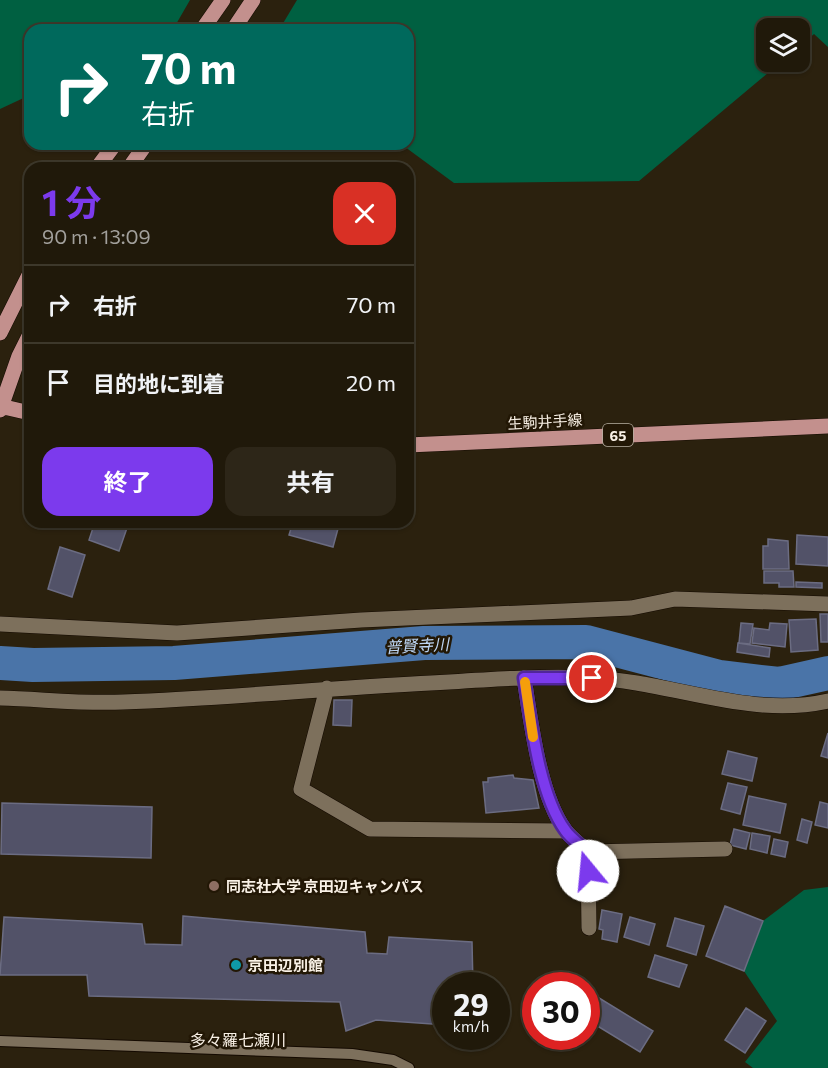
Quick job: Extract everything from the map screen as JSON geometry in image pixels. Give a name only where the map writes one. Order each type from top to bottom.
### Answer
[{"type":"main road","points":[[206,24],[223,0]]},
{"type":"main road","points":[[236,24],[253,0]]},
{"type":"main road","points":[[0,333],[24,285]]},
{"type":"main road","points":[[24,349],[0,408],[24,412]]},
{"type":"main road","name":"生駒井手線","points":[[414,445],[828,426]]},
{"type":"street","points":[[0,624],[177,633],[361,620],[631,608],[675,599],[828,604]]},
{"type":"street","points":[[524,678],[536,749],[553,808],[565,831],[588,852],[725,849]]},
{"type":"street","points":[[0,698],[121,702],[327,688],[524,678],[592,678],[667,687],[726,701],[775,707],[804,706],[828,701]]},
{"type":"street","points":[[327,688],[301,789],[370,829],[565,831]]},
{"type":"street","points":[[588,852],[589,928]]},
{"type":"lane","points":[[0,1041],[351,1054],[393,1060],[409,1068]]},
{"type":"green space","points":[[0,0],[190,0],[176,24],[24,24],[24,98],[0,109]]},
{"type":"green space","points":[[297,0],[828,0],[828,47],[814,34],[810,37],[810,18],[756,18],[756,72],[769,72],[639,181],[454,183],[409,150],[414,150],[414,24],[283,24]]},
{"type":"green space","points":[[828,887],[828,1068],[753,1068],[745,1062],[777,1021],[744,971],[763,921],[804,890]]},
{"type":"building","points":[[93,528],[127,528],[119,551],[89,540]]},
{"type":"building","points":[[291,528],[338,528],[333,547],[289,535]]},
{"type":"building","points":[[797,535],[828,537],[828,566],[796,564]]},
{"type":"building","points":[[768,539],[788,541],[789,569],[763,569],[763,546],[768,546]]},
{"type":"building","points":[[60,547],[85,555],[72,597],[48,589]]},
{"type":"building","points":[[764,571],[793,571],[794,587],[779,587],[779,583],[764,583]]},
{"type":"building","points":[[796,582],[822,583],[822,588],[796,587]]},
{"type":"building","points":[[820,614],[828,614],[828,642],[821,642]]},
{"type":"building","points":[[816,619],[818,650],[791,652],[789,620]]},
{"type":"building","points":[[741,623],[753,624],[750,644],[739,643]]},
{"type":"building","points":[[770,623],[787,624],[785,647],[752,643],[754,628],[769,630]]},
{"type":"building","points":[[738,643],[770,648],[769,657],[737,652]]},
{"type":"building","points":[[334,700],[352,700],[351,726],[333,725]]},
{"type":"building","points":[[828,733],[828,758],[821,756]]},
{"type":"building","points":[[728,751],[757,758],[752,781],[722,774]]},
{"type":"building","points":[[513,775],[514,778],[533,780],[539,808],[486,813],[483,782],[488,782],[488,778]]},
{"type":"building","points":[[728,783],[747,787],[740,814],[721,809]]},
{"type":"building","points":[[749,796],[786,804],[780,833],[743,825]]},
{"type":"building","points":[[820,802],[828,804],[828,828],[815,825]]},
{"type":"building","points":[[2,803],[152,807],[151,858],[1,854]]},
{"type":"building","points":[[802,819],[812,822],[807,843],[797,840]]},
{"type":"building","points":[[734,829],[750,833],[746,849],[730,845]]},
{"type":"building","points":[[752,833],[770,836],[767,853],[750,849]]},
{"type":"building","points":[[774,839],[788,842],[785,857],[771,854]]},
{"type":"building","points":[[725,906],[763,921],[744,971],[706,956]]},
{"type":"building","points":[[602,910],[622,914],[617,942],[602,939],[603,930],[599,929]]},
{"type":"building","name":"京田辺別館","points":[[183,916],[365,932],[367,953],[387,954],[389,937],[472,942],[473,972],[432,972],[432,1024],[376,1020],[346,1031],[340,1002],[89,996],[87,975],[0,975],[4,917],[142,924],[145,944],[182,945]]},
{"type":"building","points":[[630,917],[655,924],[649,945],[624,937]]},
{"type":"building","points":[[675,918],[704,926],[696,955],[667,946]]},
{"type":"building","points":[[655,955],[687,965],[679,987],[648,977]]},
{"type":"building","points":[[600,999],[653,1031],[640,1052],[600,1028]]},
{"type":"building","points":[[746,1008],[766,1021],[745,1053],[725,1040]]},
{"type":"waterway","name":"普賢寺川","points":[[0,663],[33,665],[174,663],[424,643],[586,642],[719,677],[779,684],[828,673]]},
{"type":"slow traffic","points":[[525,682],[533,737]]},
{"type":"place","name":"同志社大学 京田辺キャンパス","points":[[214,886]]},
{"type":"place","name":"京田辺別館","points":[[236,965]]},
{"type":"district","name":"多々羅七瀬川","points":[[238,1039]]},
{"type":"route","points":[[588,871],[588,852],[565,831],[553,808],[536,749],[524,678],[592,678]]}]
